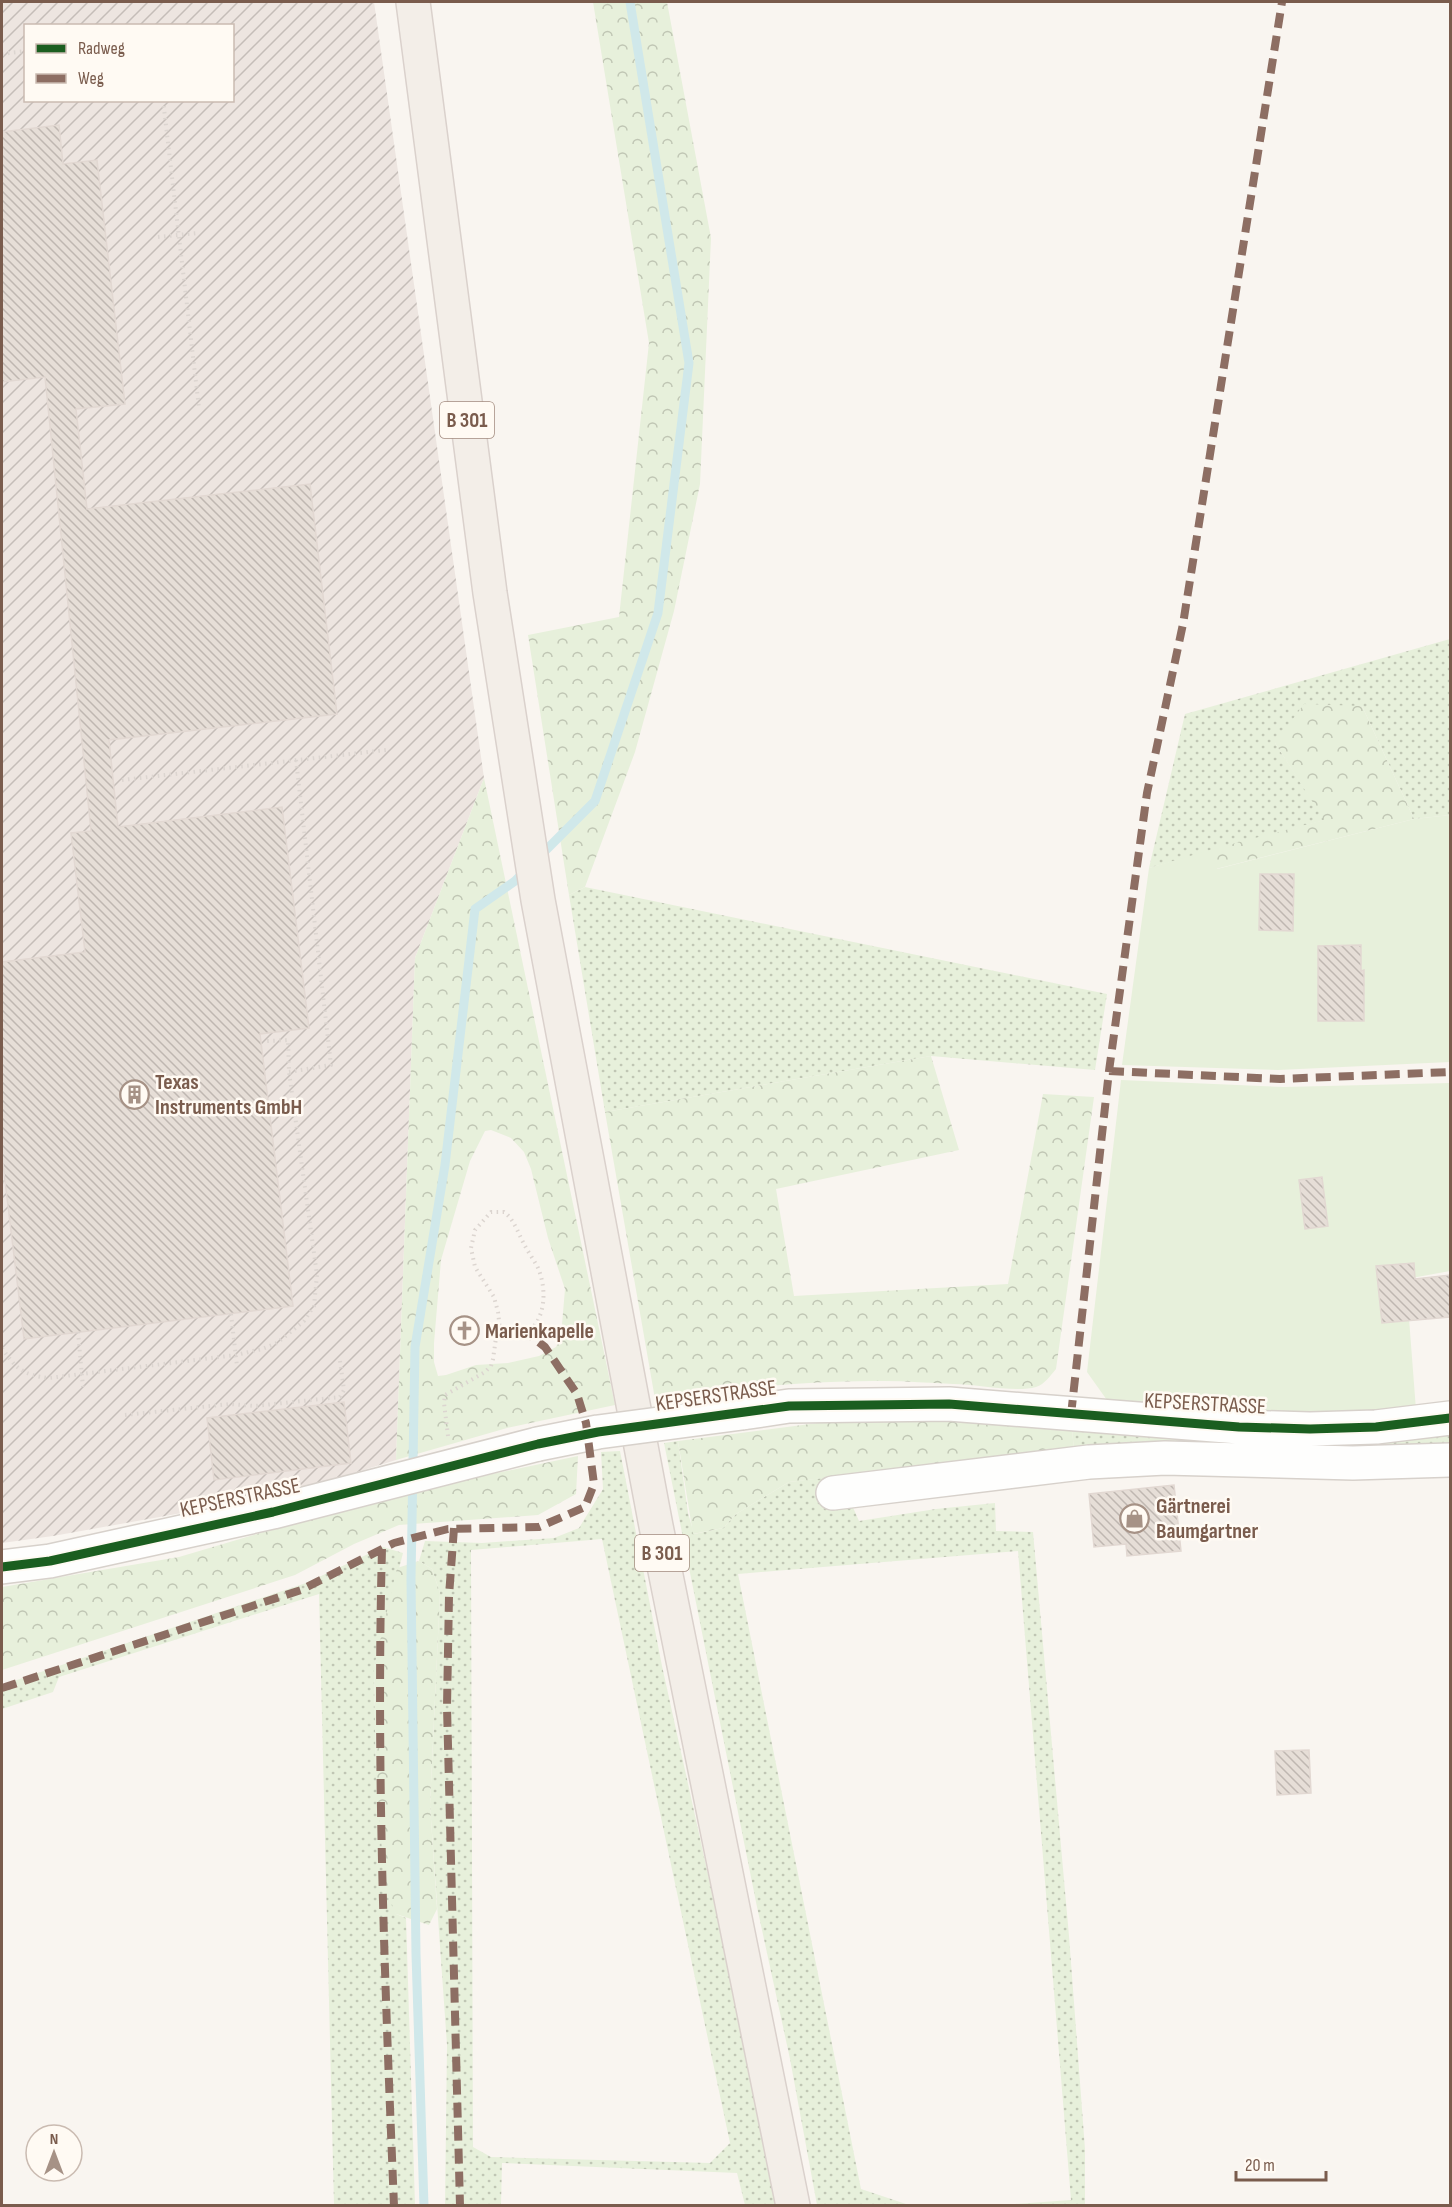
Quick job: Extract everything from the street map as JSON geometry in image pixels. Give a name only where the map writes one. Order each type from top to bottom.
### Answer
[{"type":"main road","name":"B 301","points":[[413,2],[490,593],[538,900],[656,1526],[793,2205]]},
{"type":"street","name":"KEPSERSTRASSE","points":[[2,1567],[50,1561],[273,1512],[538,1444],[598,1432],[789,1406],[949,1404],[1227,1426],[1310,1429],[1376,1427],[1450,1418]]},
{"type":"street","points":[[833,1493],[1089,1462],[1165,1458],[1353,1463],[1450,1460]]},
{"type":"path","points":[[2,54],[24,51]]},
{"type":"path","points":[[163,102],[199,408]]},
{"type":"path","points":[[158,237],[198,233]]},
{"type":"path","points":[[122,780],[386,750]]},
{"type":"path","points":[[290,1072],[331,1065],[296,760]]},
{"type":"path","points":[[2,1348],[12,1363],[23,1372],[49,1378],[236,1355],[277,1343],[304,1321],[314,1306],[317,1275],[290,1072],[288,1040],[267,1041]]},
{"type":"path","points":[[444,1403],[445,1395],[485,1372],[491,1366],[493,1359],[500,1329],[498,1312],[494,1297],[475,1267],[471,1248],[475,1230],[491,1212],[504,1212],[512,1220],[543,1283],[541,1316],[537,1325],[527,1333]]},
{"type":"path","points":[[231,1314],[237,1366]]},
{"type":"path","points":[[78,1332],[83,1387]]},
{"type":"path","points":[[125,1415],[230,1404],[255,1406],[340,1397],[344,1390],[340,1361]]},
{"type":"shaded area","points":[[2,2],[374,2],[484,778],[415,958],[396,1460],[283,1495],[2,1543]]},
{"type":"green space","points":[[593,2],[667,2],[711,238],[700,484],[674,611],[635,752],[585,887],[569,895],[528,635],[619,617],[649,343]]},
{"type":"green space","points":[[1450,639],[1450,815],[1414,819],[1362,706],[1275,743],[1325,820],[1149,868],[1185,714]]},
{"type":"green space","points":[[1304,704],[1362,706],[1414,819],[1216,869],[1217,848],[1324,820],[1275,743]]},
{"type":"green space","points":[[484,778],[615,1405],[507,1428],[396,1460],[415,958]],"holes":[[[491,1130],[511,1138],[524,1152],[531,1169],[548,1238],[565,1289],[561,1336],[556,1347],[539,1356],[508,1363],[476,1365],[438,1376],[434,1362],[434,1343],[441,1260],[470,1161],[485,1131]]]},
{"type":"green space","points":[[1450,815],[1450,1062],[1278,1070],[1122,1065],[1149,868],[1217,848],[1217,869],[1414,819]]},
{"type":"green space","points":[[585,887],[1107,994],[1095,1070],[931,1056],[605,1112],[569,895]]},
{"type":"green space","points":[[931,1056],[959,1150],[776,1189],[794,1296],[1008,1284],[1043,1094],[1094,1097],[1056,1369],[1042,1384],[1028,1389],[962,1384],[855,1381],[770,1386],[655,1399],[605,1112]]},
{"type":"green space","points":[[1121,1080],[1284,1087],[1450,1083],[1450,1271],[1406,1279],[1416,1410],[1306,1420],[1114,1410],[1087,1372]]},
{"type":"green space","points":[[956,1420],[1072,1429],[1074,1450],[789,1482],[736,1514],[723,1528],[693,1534],[678,1441],[833,1421]]},
{"type":"green space","points":[[1072,1429],[1450,1429],[1450,1454],[1074,1450]]},
{"type":"green space","points":[[678,1441],[688,1513],[694,1534],[723,1528],[736,1514],[789,1482],[839,1476],[859,1521],[995,1503],[996,1531],[1033,1532],[1069,1936],[1085,2149],[1085,2205],[1001,2205],[1071,2200],[1018,1551],[738,1574],[861,2189],[909,2205],[817,2205],[790,2059],[757,1907],[664,1443]]},
{"type":"green space","points":[[620,1451],[662,1666],[781,2205],[745,2205],[737,2173],[502,2163],[501,2205],[445,2205],[447,2045],[430,1805],[440,1593],[432,1569],[419,1561],[425,1541],[482,1543],[554,1538],[579,1528],[603,1489],[601,1452]],"holes":[[[602,1539],[730,2143],[710,2163],[491,2157],[473,2147],[471,1550]]]},
{"type":"green space","points":[[578,1456],[576,1494],[538,1515],[399,1525],[354,1544],[295,1575],[2,1670],[2,1587],[179,1557],[382,1497]]},
{"type":"green space","points":[[383,1547],[403,1553],[374,1667],[376,1776],[396,1914],[406,1918],[415,2205],[334,2205],[319,1594],[59,1677],[53,1692],[2,1709],[2,1685],[306,1583]]},
{"type":"green space","points":[[419,1561],[432,1569],[440,1593],[430,1804],[437,1909],[429,1925],[396,1914],[385,1888],[376,1776],[374,1667],[397,1568]]},
{"type":"building","points":[[59,125],[63,164],[97,160],[125,404],[76,409],[87,509],[310,484],[337,714],[109,740],[118,827],[282,807],[309,1028],[260,1034],[293,1306],[24,1339],[2,1156],[2,962],[85,952],[71,833],[91,831],[45,377],[2,382],[2,132]]},
{"type":"building","points":[[1260,874],[1294,874],[1293,931],[1259,930]]},
{"type":"building","points":[[1361,945],[1361,971],[1364,970],[1364,1021],[1318,1021],[1318,946]]},
{"type":"building","points":[[1322,1177],[1328,1226],[1305,1229],[1299,1180]]},
{"type":"building","points":[[1414,1263],[1415,1279],[1450,1275],[1450,1317],[1382,1323],[1376,1266]]},
{"type":"building","points":[[344,1402],[351,1463],[214,1480],[207,1418]]},
{"type":"building","name":"Gärtnerei Baumgartner","points":[[1174,1485],[1181,1551],[1127,1556],[1126,1544],[1094,1547],[1089,1494]]},
{"type":"building","points":[[1309,1750],[1311,1793],[1277,1795],[1275,1751]]},
{"type":"waterway","points":[[538,858],[595,801],[658,613],[689,363],[630,2]]},
{"type":"waterway","points":[[424,2206],[416,1954],[411,1579],[415,1347],[445,1165],[475,909],[515,881],[526,870]]},
{"type":"marked path","points":[[1071,1415],[1109,1071],[1147,793],[1183,624],[1282,2]]},
{"type":"marked path","points":[[1109,1071],[1280,1079],[1450,1072]]},
{"type":"marked path","points":[[2,1688],[301,1590],[394,1543],[448,1529],[539,1527],[585,1507],[594,1484],[586,1423],[577,1394],[545,1347],[527,1333],[500,1329]]},
{"type":"marked path","points":[[454,1528],[449,1596],[447,1707],[460,2206]]},
{"type":"marked path","points":[[382,1549],[381,1795],[394,2206]]},
{"type":"cycle path","points":[[2,1567],[50,1561],[273,1512],[538,1444],[598,1432],[789,1406],[949,1404],[1239,1427],[1310,1429],[1376,1427],[1450,1418]]},
{"type":"place","name":"Texas Instruments GmbH","points":[[134,1095]]},
{"type":"place","name":"Marienkapelle","points":[[464,1331]]},
{"type":"place","name":"Gärtnerei Baumgartner","points":[[1135,1519]]}]
